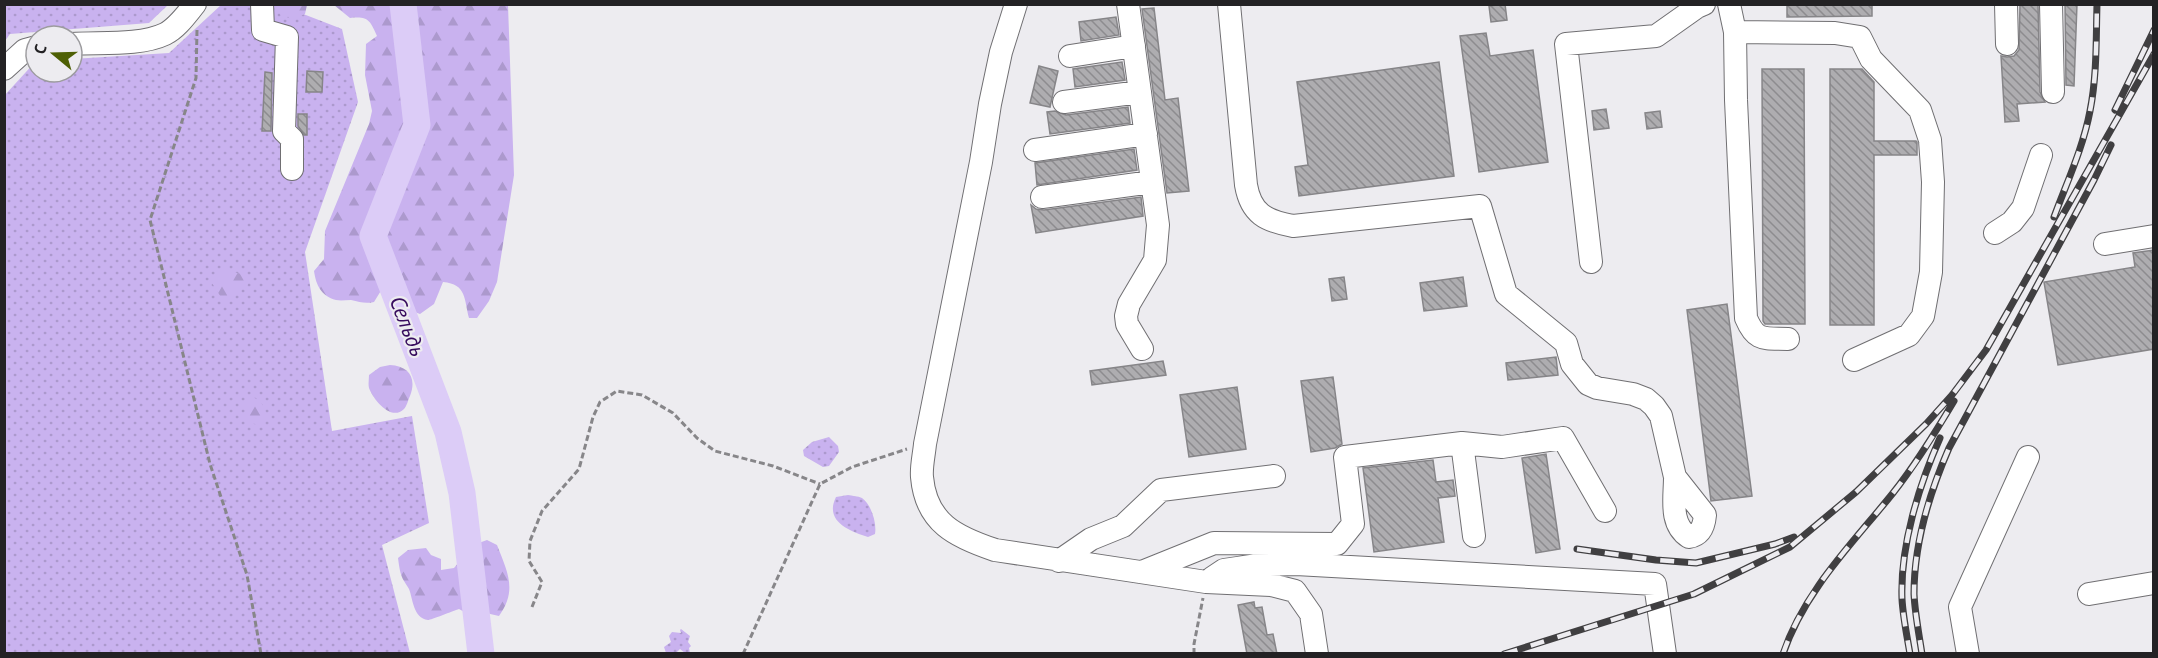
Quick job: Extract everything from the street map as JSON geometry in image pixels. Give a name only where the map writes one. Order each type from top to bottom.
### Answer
[{"type":"street","points":[[262,4],[263,30],[287,37],[284,131],[292,139],[292,169]]},
{"type":"street","points":[[1016,4],[1001,52],[992,93],[981,162],[925,444],[922,476],[927,501],[935,517],[946,528],[966,540],[995,550],[1216,582],[1271,585],[1295,591],[1311,614],[1317,654]]},
{"type":"street","points":[[1128,4],[1158,225],[1155,260],[1129,304],[1126,316],[1127,324],[1142,349]]},
{"type":"street","points":[[1229,4],[1245,186],[1249,202],[1260,214],[1275,223],[1293,226],[1480,206],[1506,294],[1566,343],[1572,364],[1588,384],[1597,388],[1633,394],[1646,399],[1654,406],[1661,416],[1675,477]]},
{"type":"street","points":[[1591,262],[1566,44],[1656,36],[1704,4]]},
{"type":"street","points":[[1729,4],[1735,32],[1746,318],[1752,331],[1761,338],[1788,339]]},
{"type":"street","points":[[2006,4],[2007,44]]},
{"type":"street","points":[[2051,4],[2053,92]]},
{"type":"street","points":[[84,43],[142,40],[165,34],[181,21],[196,14]]},
{"type":"street","points":[[1735,32],[1835,33],[1860,37],[1871,59],[1920,110],[1930,140],[1933,182],[1931,272],[1923,316],[1909,335],[1854,360]]},
{"type":"street","points":[[1070,56],[1134,46]]},
{"type":"street","points":[[4,69],[24,52]]},
{"type":"street","points":[[1064,102],[1140,92]]},
{"type":"street","points":[[1035,150],[1146,134]]},
{"type":"street","points":[[1995,233],[2012,222],[2022,208],[2041,155]]},
{"type":"street","points":[[1042,197],[1152,182]]},
{"type":"street","points":[[2105,244],[2154,236]]},
{"type":"street","points":[[1140,572],[1214,543],[1337,544],[1353,524],[1346,456],[1462,443],[1502,447],[1563,438],[1605,510]]},
{"type":"street","points":[[1462,443],[1474,536]]},
{"type":"street","points":[[1968,654],[1960,607],[2028,457]]},
{"type":"street","points":[[1059,561],[1091,539],[1123,526],[1161,490],[1274,476]]},
{"type":"street","points":[[1216,582],[1224,570],[1258,565],[1296,564],[1655,584],[1665,654]]},
{"type":"street","points":[[2089,594],[2154,583]]},
{"type":"path","points":[[196,14],[196,78],[150,220],[210,464],[247,575],[261,654]]},
{"type":"path","points":[[532,607],[542,582],[529,561],[530,541],[542,511],[579,470],[593,417],[600,402],[616,392],[642,395],[663,407],[673,413],[697,438],[715,451],[772,466],[820,484]]},
{"type":"path","points":[[743,654],[820,484],[852,467],[925,444]]},
{"type":"path","points":[[1194,654],[1194,644],[1216,582]]},
{"type":"green space","points":[[5,4],[168,4],[149,23],[84,28],[84,24],[24,24],[24,33],[10,34],[5,41]]},
{"type":"green space","points":[[221,5],[280,5],[342,29],[358,102],[305,252],[332,431],[412,416],[429,523],[382,545],[410,653],[5,653],[4,96],[24,74],[24,84],[84,84],[84,58],[169,53]]},
{"type":"green space","points":[[276,5],[307,5],[305,14],[293,19],[281,16]]},
{"type":"green space","points":[[334,5],[508,5],[514,175],[497,282],[489,301],[477,318],[469,318],[463,294],[451,283],[443,282],[434,304],[420,314],[409,310],[389,288],[382,289],[374,302],[365,303],[331,298],[323,293],[316,281],[314,271],[324,259],[325,231],[369,124],[372,111],[365,75],[366,44],[377,36],[368,20],[350,18]]},
{"type":"green space","points":[[223,270],[247,275],[249,280],[247,286],[232,294],[229,302],[224,302],[212,283],[218,272]]},
{"type":"green space","points":[[390,365],[407,371],[412,379],[412,390],[405,408],[394,413],[383,408],[369,388],[369,375],[380,367]]},
{"type":"green space","points":[[250,396],[259,401],[265,409],[265,418],[257,425],[244,416]]},
{"type":"green space","points":[[829,437],[838,446],[839,452],[829,466],[823,467],[804,456],[803,450],[812,442]]},
{"type":"green space","points":[[848,495],[862,498],[871,509],[875,534],[868,537],[861,535],[846,528],[836,519],[833,505],[836,497]]},
{"type":"green space","points":[[487,540],[497,545],[509,580],[508,598],[499,616],[477,611],[468,614],[459,609],[428,620],[419,616],[402,576],[398,558],[408,550],[426,548],[431,555],[441,559],[441,570],[454,568],[468,557],[476,544]]},
{"type":"green space","points":[[681,629],[690,636],[688,642],[691,646],[690,653],[685,653],[680,649],[676,653],[666,653],[664,647],[671,642],[669,636],[672,632],[681,633]]},
{"type":"building","points":[[1505,4],[1507,20],[1491,22],[1489,6]]},
{"type":"building","points":[[1787,4],[1872,4],[1872,16],[1787,17]]},
{"type":"building","points":[[2020,4],[2038,4],[2040,92],[2045,102],[2017,104],[2019,121],[2005,122],[2001,56],[2014,56],[2019,50]]},
{"type":"building","points":[[2065,4],[2077,4],[2074,86],[2066,85]]},
{"type":"building","points":[[1154,8],[1165,100],[1178,98],[1189,191],[1167,193],[1142,9]]},
{"type":"building","points":[[1116,17],[1119,35],[1081,41],[1079,22]]},
{"type":"building","points":[[1486,33],[1490,56],[1533,50],[1548,162],[1479,172],[1460,36]]},
{"type":"building","points":[[1122,62],[1125,80],[1075,87],[1073,69]]},
{"type":"building","points":[[1439,62],[1454,176],[1299,196],[1295,167],[1308,165],[1297,82]]},
{"type":"building","points":[[1039,66],[1058,71],[1050,107],[1030,103]]},
{"type":"building","points":[[1762,69],[1804,69],[1805,324],[1765,324],[1763,321]]},
{"type":"building","points":[[1830,69],[1862,69],[1874,82],[1874,141],[1917,142],[1917,155],[1874,155],[1874,325],[1830,325]]},
{"type":"building","points":[[307,71],[323,72],[322,92],[306,92]]},
{"type":"building","points":[[265,72],[272,73],[271,131],[262,131]]},
{"type":"building","points":[[1128,107],[1130,123],[1050,134],[1047,112],[1055,111],[1066,115]]},
{"type":"building","points":[[1606,109],[1609,128],[1594,130],[1592,111]]},
{"type":"building","points":[[1660,111],[1662,127],[1647,129],[1645,113]]},
{"type":"building","points":[[298,114],[307,114],[307,135],[304,135],[298,126]]},
{"type":"building","points":[[1134,149],[1137,170],[1037,185],[1035,163]]},
{"type":"building","points":[[1141,197],[1143,216],[1036,233],[1031,205],[1036,209],[1044,210]]},
{"type":"building","points":[[2154,250],[2154,349],[2058,365],[2044,282],[2135,267],[2133,253]]},
{"type":"building","points":[[1344,277],[1347,299],[1332,301],[1329,279]]},
{"type":"building","points":[[1463,277],[1467,306],[1424,311],[1420,283]]},
{"type":"building","points":[[1727,304],[1752,496],[1711,501],[1687,310]]},
{"type":"building","points":[[1556,357],[1558,375],[1508,380],[1506,363]]},
{"type":"building","points":[[1163,361],[1166,375],[1092,385],[1090,371]]},
{"type":"building","points":[[1333,377],[1342,444],[1335,448],[1311,452],[1301,381]]},
{"type":"building","points":[[1237,387],[1246,449],[1189,457],[1180,395]]},
{"type":"building","points":[[1546,454],[1560,549],[1536,553],[1522,458]]},
{"type":"building","points":[[1433,460],[1436,482],[1453,480],[1455,496],[1438,498],[1444,542],[1374,552],[1363,468]]},
{"type":"building","points":[[1254,602],[1255,608],[1262,607],[1267,635],[1273,634],[1277,654],[1247,654],[1238,605]]},
{"type":"waterway","name":"Сельдь","points":[[403,4],[417,125],[373,236],[448,432],[462,493],[481,654]]},
{"type":"railway","points":[[2054,217],[2079,152],[2090,111],[2095,71],[2097,4]]},
{"type":"railway","points":[[2115,110],[2154,30]]},
{"type":"railway","points":[[1504,654],[1694,594],[1790,547],[1856,492],[1926,424],[1952,395],[1986,350],[2154,54]]},
{"type":"railway","points":[[1922,654],[1914,594],[1915,575],[1924,519],[1935,483],[1949,448],[2111,145]]},
{"type":"railway","points":[[1783,654],[1803,609],[1816,589],[1901,482],[1954,401]]},
{"type":"railway","points":[[1910,654],[1902,599],[1904,558],[1912,516],[1940,438]]},
{"type":"railway","points":[[1577,549],[1696,563],[1775,544],[1794,537]]}]
